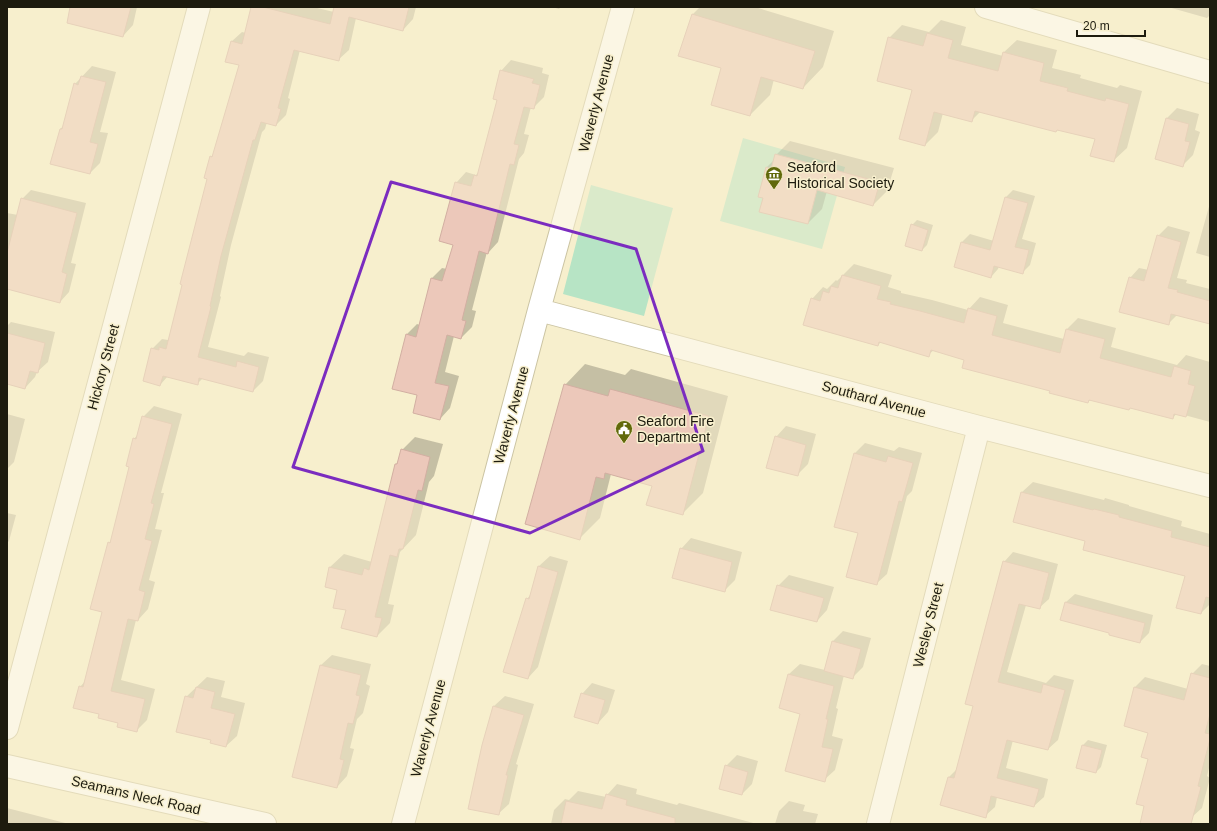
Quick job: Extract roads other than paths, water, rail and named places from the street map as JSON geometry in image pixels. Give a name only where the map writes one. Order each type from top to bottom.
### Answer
[{"type":"street","name":"Hickory Street","points":[[7,728],[199,7]]},
{"type":"street","name":"Waverly Avenue","points":[[403,824],[539,310],[623,7]]},
{"type":"street","points":[[986,7],[1210,72]]},
{"type":"street","name":"Southard Avenue","points":[[539,310],[979,427],[1210,486]]},
{"type":"street","name":"Wesley Street","points":[[878,824],[979,427]]},
{"type":"street","name":"Seamans Neck Road","points":[[7,766],[265,824]]},
{"type":"place","name":"Seaford Historical Society","points":[[774,190]]},
{"type":"place","name":"Seaford Fire Department","points":[[624,444]]}]
